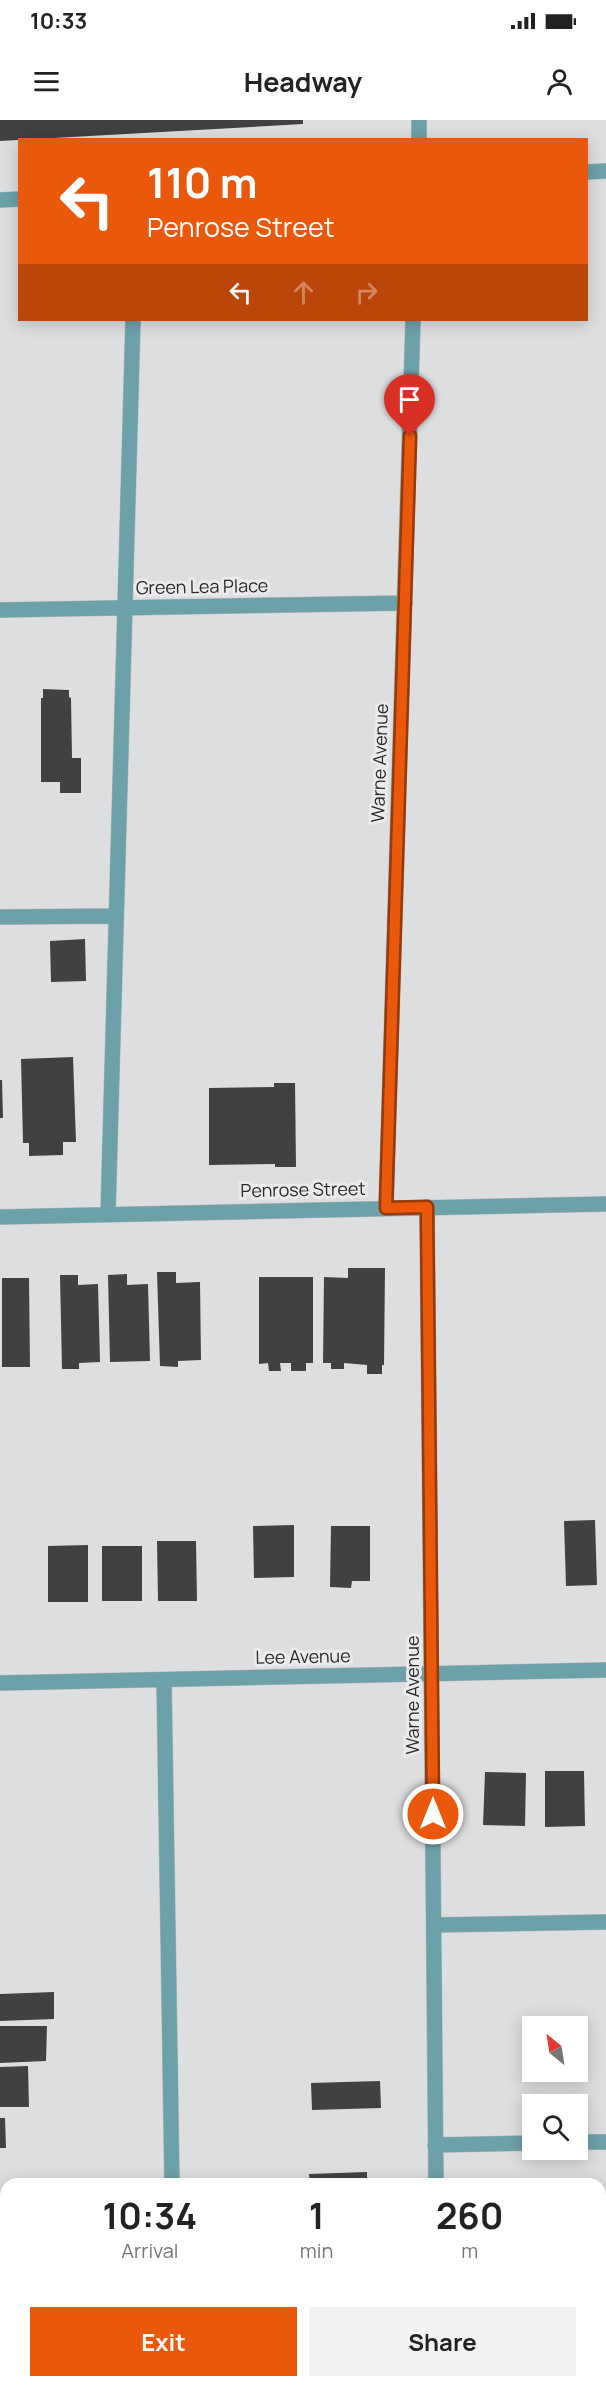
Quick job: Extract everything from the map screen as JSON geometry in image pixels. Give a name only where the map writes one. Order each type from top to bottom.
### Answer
[{"type":"street","points":[[419,120],[419,138]]},
{"type":"street","points":[[588,172],[606,171]]},
{"type":"street","points":[[0,200],[18,199]]},
{"type":"street","points":[[108,1214],[133,321]]},
{"type":"street","name":"Warne Avenue","points":[[386,1208],[414,321]]},
{"type":"street","name":"Green Lea Place","points":[[0,610],[405,603]]},
{"type":"street","points":[[0,917],[116,916]]},
{"type":"street","name":"Penrose Street","points":[[0,1217],[606,1204]]},
{"type":"street","name":"Warne Avenue","points":[[427,1207],[436,2178]]},
{"type":"street","name":"Lee Avenue","points":[[0,1683],[606,1670]]},
{"type":"street","points":[[164,1680],[172,2178]]},
{"type":"street","points":[[434,1925],[606,1922]]},
{"type":"street","points":[[588,2142],[606,2142]]},
{"type":"street","points":[[435,2145],[522,2143]]},
{"type":"building","points":[[0,120],[303,120],[303,124],[18,138],[18,140],[0,141]]},
{"type":"building","points":[[43,689],[69,690],[72,758],[81,758],[81,793],[60,793],[60,782],[41,782],[41,698],[43,698]]},
{"type":"building","points":[[85,939],[86,981],[51,982],[50,941]]},
{"type":"building","points":[[73,1057],[76,1142],[63,1142],[63,1155],[29,1156],[29,1143],[23,1143],[21,1059]]},
{"type":"building","points":[[0,1080],[2,1080],[3,1118],[0,1118]]},
{"type":"building","points":[[274,1083],[295,1083],[296,1167],[275,1167],[275,1164],[209,1165],[209,1088],[274,1087]]},
{"type":"building","points":[[348,1268],[385,1268],[382,1374],[367,1374],[367,1365],[344,1363],[344,1369],[331,1369],[331,1363],[323,1363],[324,1277],[348,1278]]},
{"type":"building","points":[[157,1272],[176,1272],[176,1283],[200,1282],[201,1360],[178,1361],[178,1367],[160,1366]]},
{"type":"building","points":[[127,1274],[127,1285],[148,1284],[150,1361],[110,1362],[108,1275]]},
{"type":"building","points":[[60,1275],[78,1275],[78,1285],[98,1284],[100,1362],[79,1363],[79,1369],[62,1369]]},
{"type":"building","points":[[259,1277],[313,1277],[313,1363],[306,1363],[306,1371],[291,1371],[291,1363],[280,1363],[281,1371],[269,1371],[268,1363],[259,1364]]},
{"type":"building","points":[[2,1278],[29,1278],[30,1367],[2,1367]]},
{"type":"building","points":[[595,1520],[597,1585],[566,1586],[564,1521]]},
{"type":"building","points":[[294,1525],[294,1577],[254,1578],[253,1526]]},
{"type":"building","points":[[331,1526],[370,1526],[370,1581],[352,1581],[351,1588],[330,1587]]},
{"type":"building","points":[[157,1541],[196,1541],[197,1601],[158,1601]]},
{"type":"building","points":[[88,1545],[88,1602],[48,1602],[48,1546]]},
{"type":"building","points":[[102,1546],[142,1546],[142,1601],[102,1601]]},
{"type":"building","points":[[545,1771],[584,1771],[585,1826],[545,1827]]},
{"type":"building","points":[[485,1772],[526,1773],[525,1826],[483,1825]]},
{"type":"building","points":[[54,1992],[54,2019],[0,2021],[0,1994]]},
{"type":"building","points":[[0,2026],[47,2026],[46,2061],[0,2063]]},
{"type":"building","points":[[28,2066],[29,2107],[0,2107],[0,2067]]},
{"type":"building","points":[[380,2081],[381,2108],[312,2110],[311,2083]]},
{"type":"building","points":[[0,2118],[5,2118],[6,2148],[0,2148]]},
{"type":"building","points":[[367,2172],[367,2178],[309,2178],[309,2174]]},
{"type":"route","points":[[410,436],[386,1208],[427,1207],[433,1814]]}]
